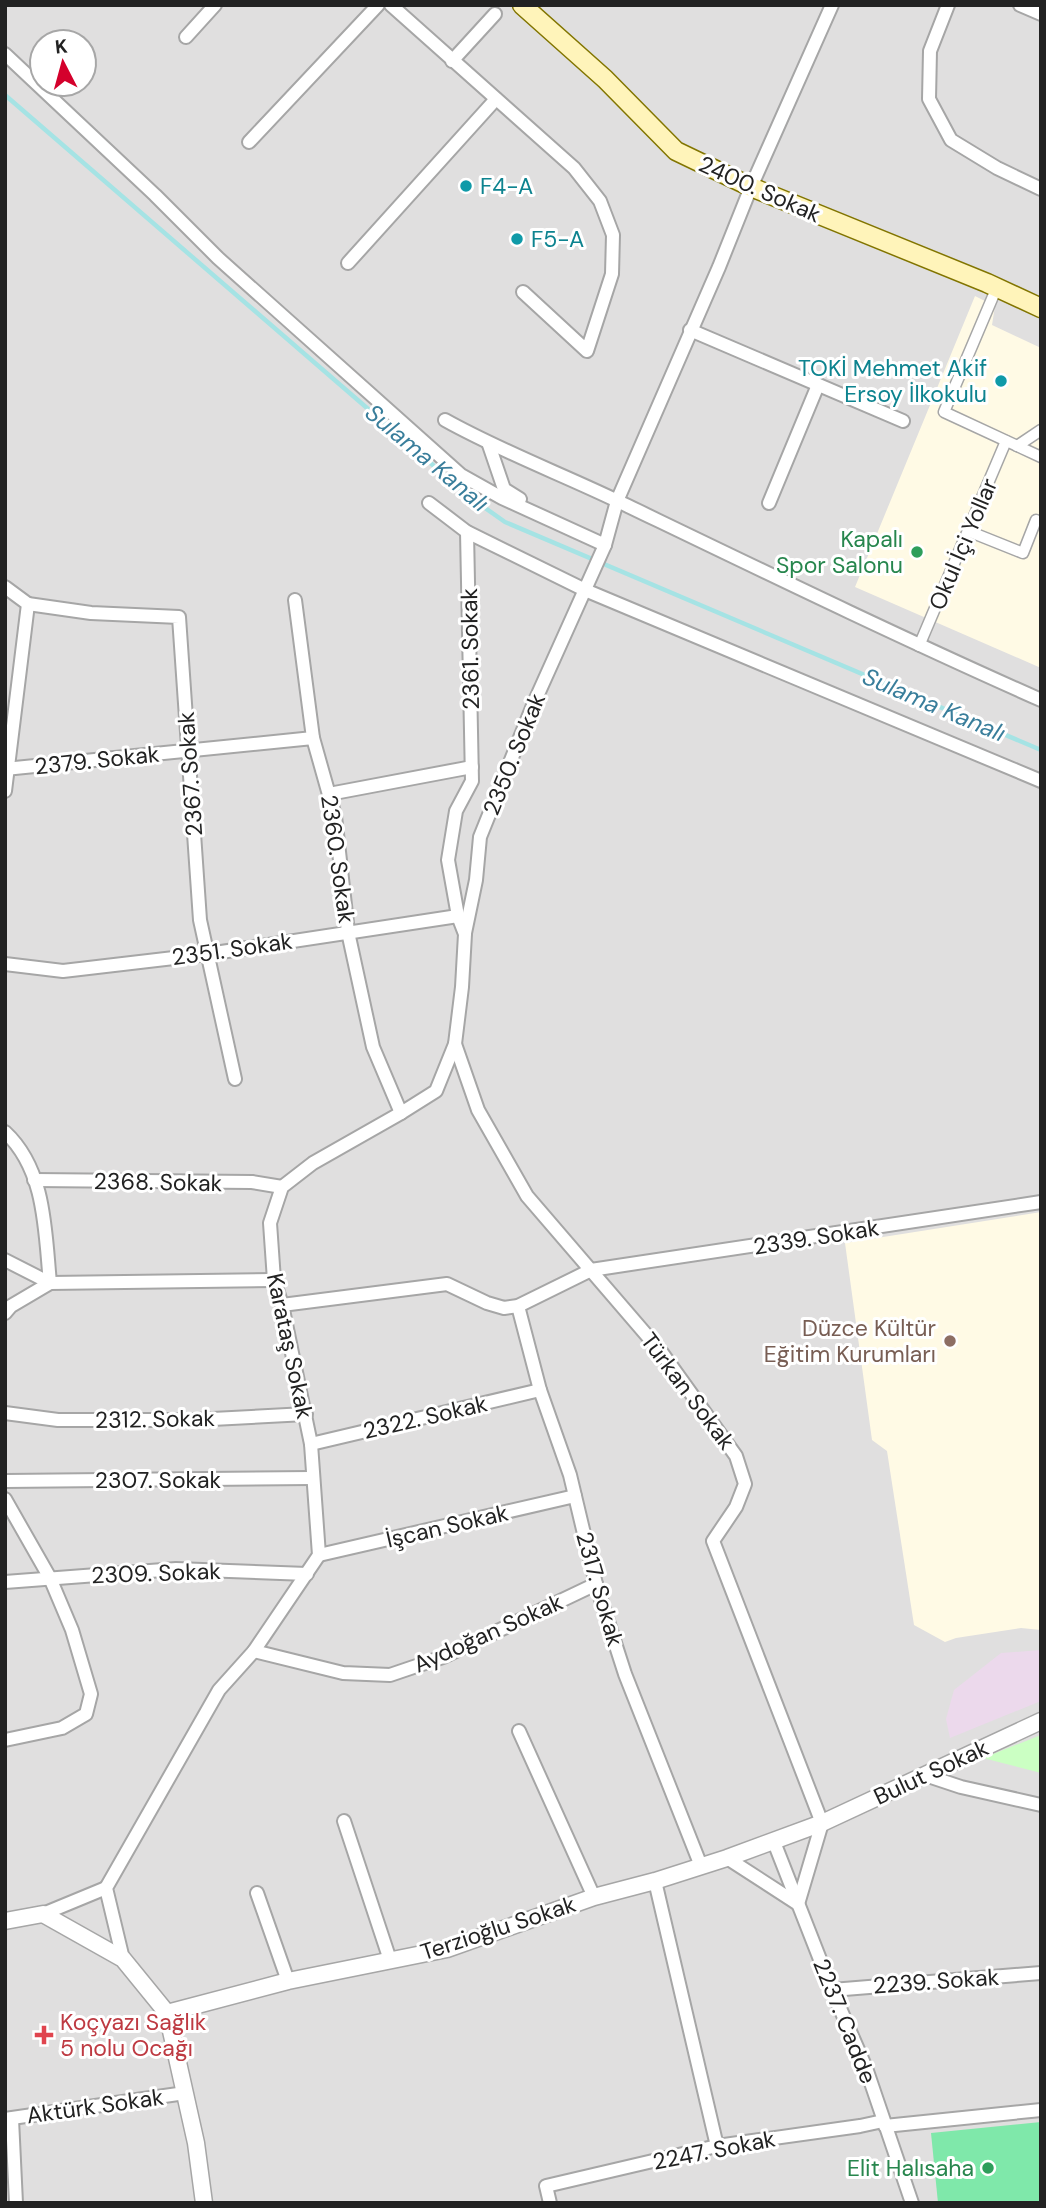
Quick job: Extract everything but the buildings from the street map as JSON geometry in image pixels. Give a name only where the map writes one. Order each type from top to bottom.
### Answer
[{"type":"main road","name":"2400. Sokak","points":[[522,5],[605,79],[676,151],[751,187],[1041,307]]},
{"type":"street","points":[[186,37],[215,5]]},
{"type":"street","points":[[249,142],[378,5]]},
{"type":"street","points":[[391,5],[574,168],[600,201],[613,235],[612,274],[586,351],[523,292]]},
{"type":"street","name":"2350. Sokak","points":[[465,934],[476,880],[480,837],[534,703],[606,543],[618,501],[690,330],[832,5]]},
{"type":"street","points":[[948,5],[930,51],[929,99],[951,140],[997,168],[1041,189]]},
{"type":"street","points":[[1020,5],[1041,15]]},
{"type":"street","points":[[452,61],[495,14]]},
{"type":"street","points":[[5,54],[155,194],[218,258],[461,475],[502,498],[606,543]]},
{"type":"street","points":[[348,263],[496,99]]},
{"type":"street","points":[[997,287],[944,412],[1041,457]]},
{"type":"street","points":[[690,330],[903,421]]},
{"type":"street","points":[[769,503],[818,385]]},
{"type":"street","points":[[445,420],[489,445],[618,501],[919,646],[1041,700]]},
{"type":"street","points":[[1017,446],[1041,430]]},
{"type":"street","name":"Okul İçi Yollar","points":[[919,646],[1006,441]]},
{"type":"street","points":[[489,445],[504,489],[606,543]]},
{"type":"street","points":[[429,503],[467,532],[1041,781]]},
{"type":"street","points":[[968,531],[1023,553],[1036,520]]},
{"type":"street","name":"2361. Sokak","points":[[467,532],[472,766]]},
{"type":"street","points":[[5,587],[28,604],[5,791]]},
{"type":"street","name":"2360. Sokak","points":[[295,600],[313,738],[335,816],[348,932],[373,1047],[401,1113]]},
{"type":"street","name":"2367. Sokak","points":[[28,604],[91,613],[179,617],[200,920],[234,1079]]},
{"type":"street","name":"2379. Sokak","points":[[7,769],[313,738]]},
{"type":"street","points":[[282,1187],[313,1163],[436,1091],[455,1044],[462,987],[465,934],[457,916],[448,860],[456,811],[471,781],[472,766],[329,794]]},
{"type":"street","name":"2351. Sokak","points":[[5,964],[62,971],[208,954],[457,916]]},
{"type":"street","points":[[282,1305],[447,1284],[504,1308],[518,1306],[590,1270],[527,1196],[478,1110],[455,1044]]},
{"type":"street","points":[[5,1132],[19,1145],[42,1199],[50,1283]]},
{"type":"street","name":"2368. Sokak","points":[[34,1180],[252,1182],[282,1187]]},
{"type":"street","name":"Karataş Sokak","points":[[282,1187],[270,1223],[274,1280],[282,1305],[311,1444],[319,1555]]},
{"type":"street","name":"2339. Sokak","points":[[590,1270],[1041,1202]]},
{"type":"street","points":[[5,1260],[50,1283],[274,1280]]},
{"type":"street","name":"Türkan Sokak","points":[[590,1270],[662,1353],[736,1456],[745,1484],[736,1507],[713,1541],[822,1823]]},
{"type":"street","points":[[5,1313],[11,1306],[50,1283]]},
{"type":"street","name":"2317. Sokak","points":[[518,1306],[540,1390],[570,1475],[596,1584],[625,1674],[701,1866]]},
{"type":"street","name":"2322. Sokak","points":[[311,1444],[540,1390]]},
{"type":"street","name":"2312. Sokak","points":[[5,1413],[58,1420],[193,1420],[306,1414]]},
{"type":"street","name":"2307. Sokak","points":[[5,1481],[312,1478]]},
{"type":"street","name":"İşcan Sokak","points":[[319,1555],[575,1496]]},
{"type":"street","points":[[5,1499],[51,1578],[72,1630],[91,1694],[86,1714],[62,1728],[5,1740]]},
{"type":"street","points":[[5,1921],[44,1914],[106,1888],[219,1690],[254,1651],[319,1555]]},
{"type":"street","name":"2309. Sokak","points":[[5,1582],[176,1569],[307,1574]]},
{"type":"street","name":"Aydoğan Sokak","points":[[254,1651],[344,1673],[390,1675],[443,1657],[596,1584]]},
{"type":"street","name":"Bulut Sokak","points":[[822,1823],[1041,1721]]},
{"type":"street","points":[[519,1731],[594,1897]]},
{"type":"street","points":[[925,1775],[961,1787],[1041,1805]]},
{"type":"street","points":[[344,1821],[390,1960]]},
{"type":"street","points":[[727,1858],[798,1904],[822,1823]]},
{"type":"street","name":"Terzioğlu Sokak","points":[[167,2013],[288,1981],[447,1949],[594,1897],[727,1858],[822,1823]]},
{"type":"street","name":"2237. Cadde","points":[[774,1842],[866,2068],[912,2203]]},
{"type":"street","points":[[655,1881],[717,2146]]},
{"type":"street","points":[[106,1888],[123,1959]]},
{"type":"street","points":[[257,1893],[288,1981]]},
{"type":"street","points":[[44,1914],[123,1959],[167,2013],[196,2144],[204,2203]]},
{"type":"street","name":"2239. Sokak","points":[[832,1990],[1041,1973]]},
{"type":"street","name":"Aktürk Sokak","points":[[8,2119],[185,2094]]},
{"type":"street","name":"2247. Sokak","points":[[550,2203],[546,2186],[717,2146],[884,2123],[1041,2110]]},
{"type":"street","points":[[8,2119],[16,2203]]},
{"type":"shaded area","points":[[5,5],[1041,5],[1041,2203],[5,2203]]},
{"type":"shaded area","points":[[975,296],[995,306],[992,325],[1041,348],[1041,668],[855,587]]},
{"type":"shaded area","name":"Düzce Kültür Eğitim Kurumları","points":[[1041,1212],[1041,1630],[1021,1628],[945,1642],[914,1625],[887,1451],[872,1440],[845,1243]]},
{"type":"shaded area","points":[[1041,1650],[1041,1701],[950,1738],[946,1719],[954,1690],[1001,1653]]},
{"type":"green space","points":[[1041,1735],[1041,1773],[983,1758]]},
{"type":"green space","name":"Elit Halısaha","points":[[1041,2122],[1041,2203],[938,2203],[931,2133]]},
{"type":"waterway","name":"Sulama Kanalı","points":[[5,95],[471,498],[505,522],[1041,750]]},
{"type":"place","name":"F4-A","points":[[466,186]]},
{"type":"place","name":"F5-A","points":[[517,239]]},
{"type":"place","name":"TOKİ Mehmet Akif Ersoy İlkokulu","points":[[1001,381]]},
{"type":"place","name":"Kapalı Spor Salonu","points":[[917,552]]},
{"type":"place","name":"Düzce Kültür Eğitim Kurumları","points":[[950,1341]]},
{"type":"place","name":"Koçyazı Sağlık 5 nolu Ocağı","points":[[44,2035]]},
{"type":"place","name":"Elit Halısaha","points":[[988,2168]]}]
